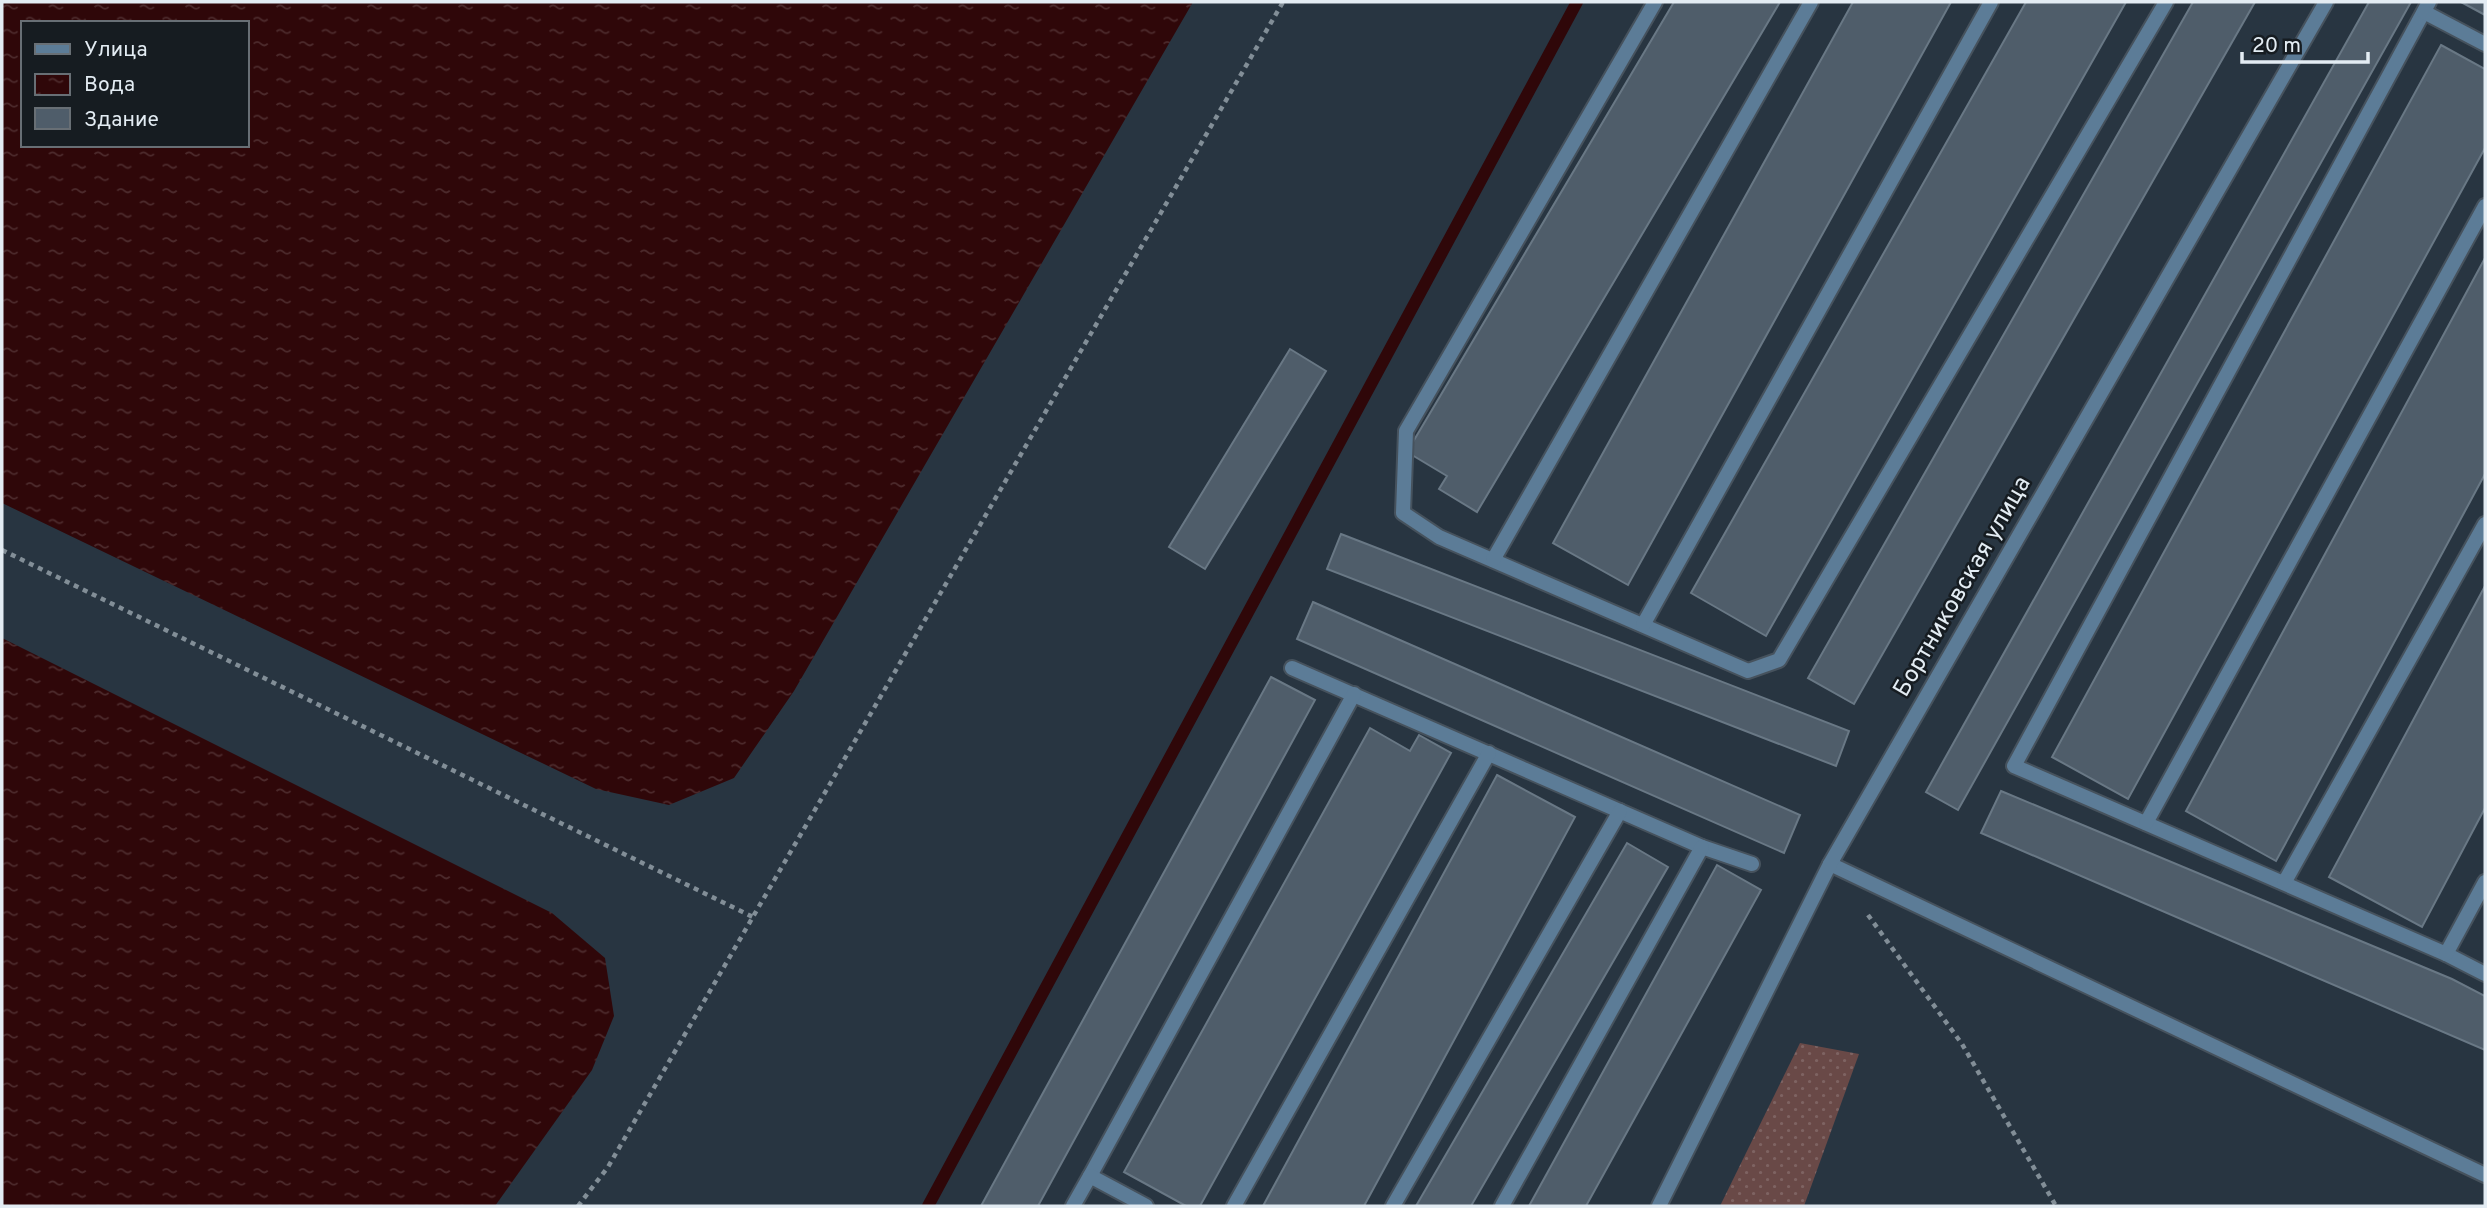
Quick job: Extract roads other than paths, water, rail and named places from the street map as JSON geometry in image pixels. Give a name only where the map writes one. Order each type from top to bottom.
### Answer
[{"type":"street","points":[[1655,2],[1406,431],[1403,513],[1439,537],[1748,671],[1779,660],[2166,2]]},
{"type":"street","points":[[1493,561],[1811,2]]},
{"type":"street","points":[[1643,625],[1991,2]]},
{"type":"street","name":"Бортниковская улица","points":[[1659,1206],[1830,864],[2326,2]]},
{"type":"street","points":[[2485,44],[2426,7],[2014,766],[2446,954],[2485,974]]},
{"type":"street","points":[[2146,822],[2485,206]]},
{"type":"street","points":[[2284,883],[2485,524]]},
{"type":"street","points":[[1292,668],[1702,846],[1752,864]]},
{"type":"street","points":[[1073,1206],[1354,694]]},
{"type":"street","points":[[1234,1206],[1489,754]]},
{"type":"street","points":[[1393,1206],[1620,811]]},
{"type":"street","points":[[1502,1206],[1702,846]]},
{"type":"street","points":[[1830,864],[2485,1175]]},
{"type":"street","points":[[2446,954],[2485,882]]},
{"type":"street","points":[[1090,1176],[1146,1206]]},
{"type":"water","points":[[2,2],[1193,2],[794,691],[734,778],[669,805],[596,789],[2,503]]},
{"type":"water","points":[[2,638],[552,913],[605,958],[614,1016],[592,1070],[495,1206],[2,1204]]},
{"type":"waterway","points":[[928,1206],[1577,2]]}]
